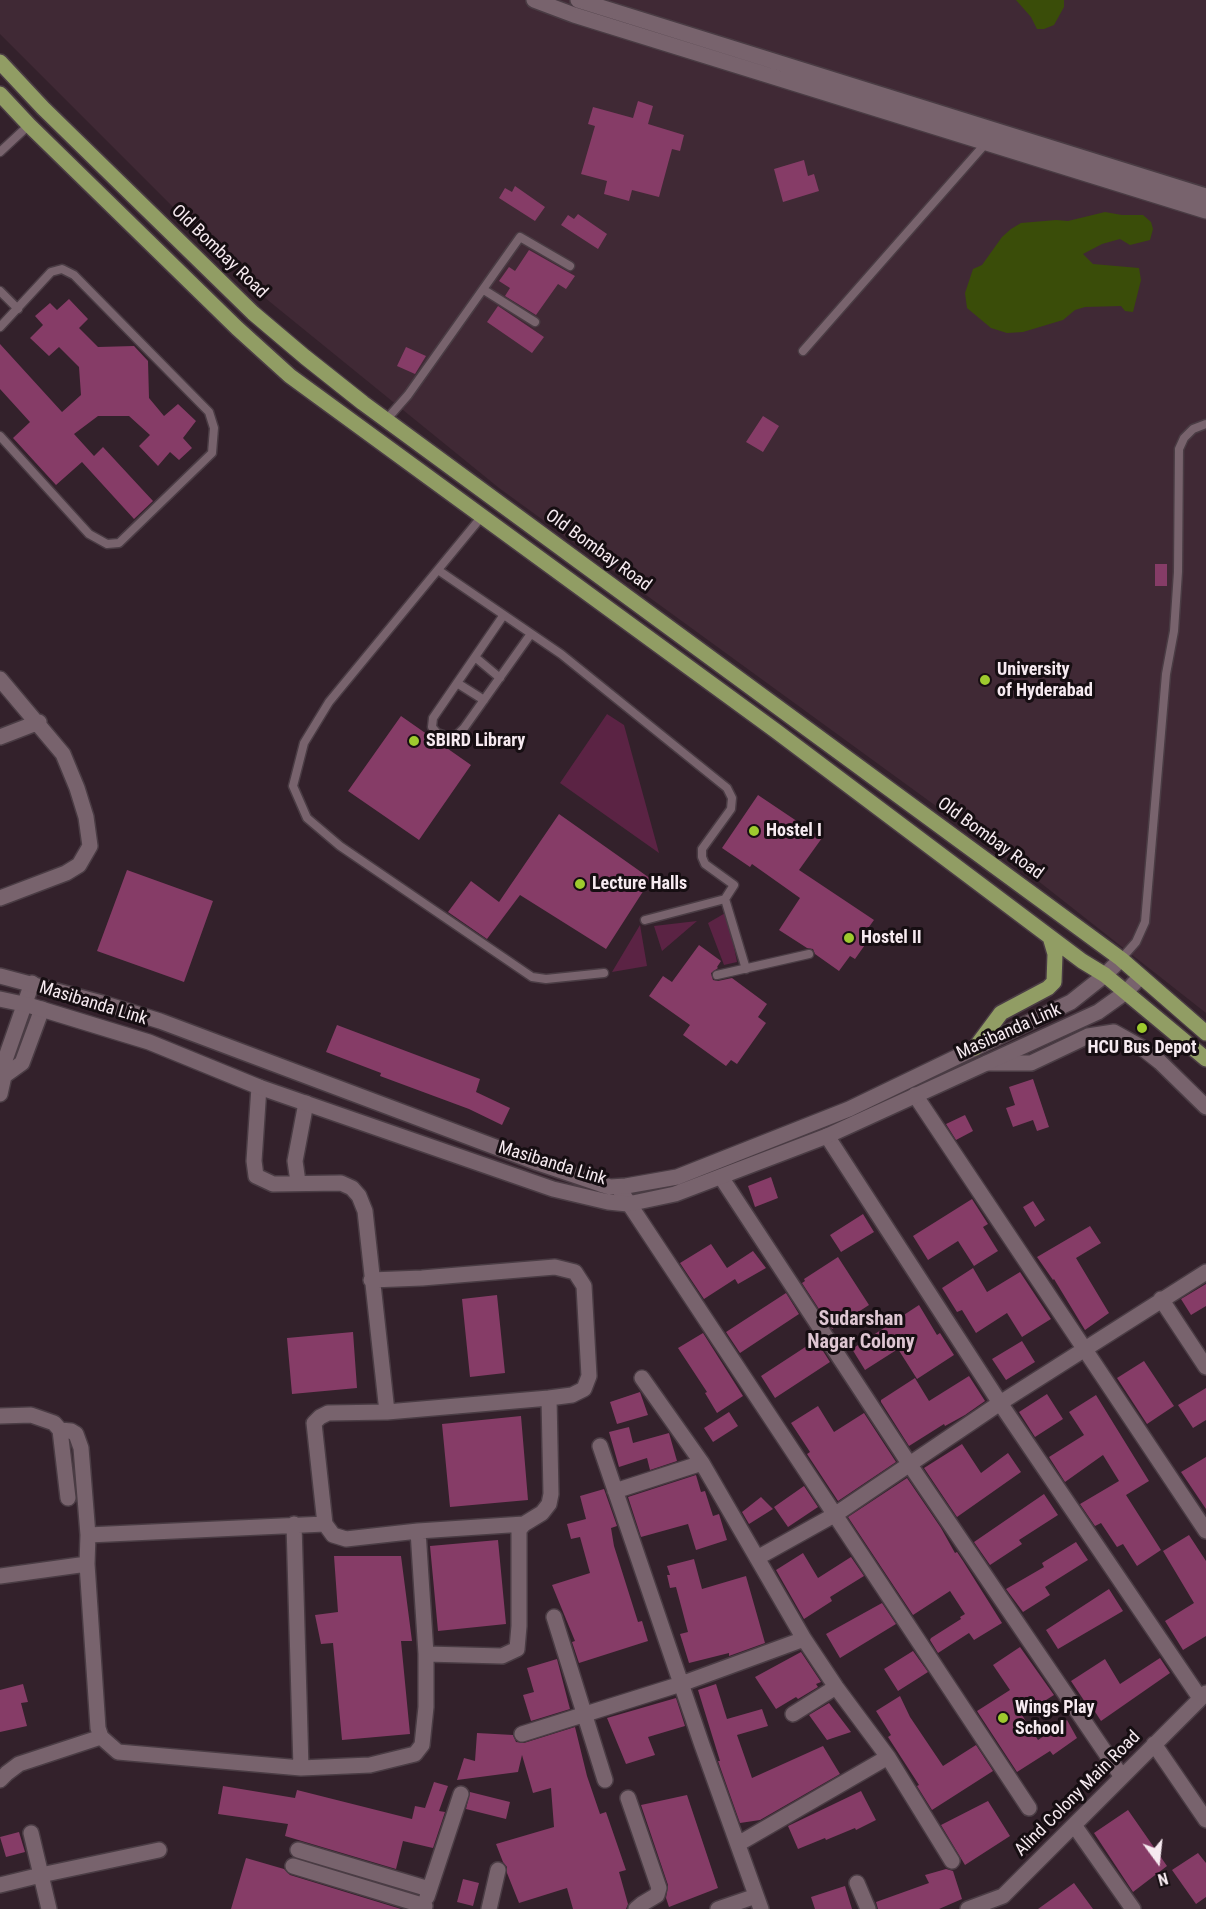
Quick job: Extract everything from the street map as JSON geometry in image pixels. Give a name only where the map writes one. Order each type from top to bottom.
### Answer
[{"type":"main road","name":"Old Bombay Road","points":[[0,62],[253,313],[305,357],[386,420],[1121,959],[1206,1033]]},
{"type":"main road","points":[[0,94],[237,328],[290,376],[483,515],[1050,937],[1105,975],[1206,1059]]},
{"type":"main road","points":[[975,1048],[1001,1013],[1048,988],[1054,982],[1055,954],[1050,937]]},
{"type":"street","points":[[534,0],[574,15],[704,48],[989,136],[1206,196]]},
{"type":"street","points":[[578,0],[704,48]]},
{"type":"street","points":[[989,136],[1206,211]]},
{"type":"street","points":[[0,679],[63,754],[86,817],[90,846],[80,865],[0,898]]},
{"type":"street","points":[[0,737],[39,723]]},
{"type":"street","points":[[0,976],[32,983],[160,1021],[538,1163],[600,1184],[618,1186],[648,1184],[677,1178],[849,1109],[1071,1002],[1121,959]]},
{"type":"street","name":"Masibanda Link","points":[[0,999],[26,1004],[149,1042],[259,1087],[564,1192],[628,1204],[675,1194],[827,1136],[1098,1012],[1126,992],[1140,977]]},
{"type":"street","points":[[0,1094],[5,1060],[32,983]]},
{"type":"street","points":[[4,1076],[22,1063],[42,1009]]},
{"type":"street","points":[[987,1063],[1031,1063],[1088,1036],[1114,1032],[1154,1057],[1206,1107]]},
{"type":"street","points":[[259,1087],[254,1161],[256,1176],[273,1184],[341,1183],[352,1188],[359,1196],[365,1211],[387,1412]]},
{"type":"street","points":[[915,1095],[1206,1530]]},
{"type":"street","points":[[297,1182],[295,1161],[306,1103]]},
{"type":"street","points":[[827,1136],[1000,1403],[1203,1695]]},
{"type":"street","points":[[531,1180],[538,1163]]},
{"type":"street","points":[[721,1177],[910,1465],[1122,1777]]},
{"type":"street","points":[[618,1186],[1029,1808]]},
{"type":"street","points":[[371,1280],[555,1267],[575,1272],[584,1286],[589,1376],[584,1389],[572,1395],[549,1398],[387,1412],[328,1413],[314,1423],[325,1524],[333,1535],[346,1539],[418,1531],[524,1524]]},
{"type":"street","points":[[757,1558],[836,1514],[1000,1403],[1206,1272]]},
{"type":"street","points":[[1161,1299],[1206,1367]]},
{"type":"street","points":[[642,1378],[702,1463],[804,1639],[888,1757],[952,1861]]},
{"type":"street","points":[[426,1654],[502,1656],[517,1649],[519,1530],[524,1524],[542,1513],[549,1504],[551,1494],[549,1398]]},
{"type":"street","points":[[0,1416],[31,1415],[54,1423],[60,1430],[68,1498]]},
{"type":"street","points":[[60,1430],[71,1431],[80,1440],[88,1535],[87,1564],[98,1728],[101,1737],[118,1752],[301,1768],[370,1766],[415,1754],[422,1745],[426,1654],[418,1531]]},
{"type":"street","points":[[600,1446],[759,1903],[718,1909]]},
{"type":"street","points":[[615,1491],[702,1463]]},
{"type":"street","points":[[294,1524],[301,1768]]},
{"type":"street","points":[[88,1535],[325,1524]]},
{"type":"street","points":[[0,1576],[87,1564]]},
{"type":"street","points":[[554,1617],[605,1780]]},
{"type":"street","points":[[522,1734],[681,1684],[804,1639]]},
{"type":"street","points":[[793,1714],[836,1687]]},
{"type":"street","name":"Alind Colony Main Road","points":[[968,1909],[1006,1903],[1074,1825],[1203,1695]]},
{"type":"street","points":[[0,1780],[19,1764],[101,1737]]},
{"type":"street","points":[[1154,1744],[1206,1820]]},
{"type":"street","points":[[738,1844],[888,1757]]},
{"type":"street","points":[[293,1866],[425,1908],[429,1889],[461,1794]]},
{"type":"street","points":[[628,1798],[658,1888],[657,1895],[636,1909]]},
{"type":"street","points":[[1074,1825],[1133,1909]]},
{"type":"street","points":[[31,1833],[49,1909]]},
{"type":"street","points":[[0,1885],[159,1850]]},
{"type":"street","points":[[298,1850],[429,1889]]},
{"type":"street","points":[[489,1909],[498,1869]]},
{"type":"street","points":[[857,1883],[868,1909]]},
{"type":"lane","points":[[0,152],[29,125]]},
{"type":"lane","points":[[803,351],[989,136]]},
{"type":"lane","points":[[386,420],[408,395],[520,237],[570,266]]},
{"type":"lane","points":[[0,327],[51,272],[62,269],[74,275],[209,412],[214,428],[212,453],[119,543],[107,544],[89,534],[0,436]]},
{"type":"lane","points":[[484,290],[535,322]]},
{"type":"lane","points":[[0,291],[18,309]]},
{"type":"lane","points":[[1121,959],[1136,942],[1145,922],[1166,674],[1174,631],[1178,572],[1179,449],[1184,438],[1193,429],[1206,423]]},
{"type":"lane","points":[[483,515],[329,702],[303,742],[293,786],[307,819],[340,846],[532,977],[546,979],[604,973]]},
{"type":"lane","points":[[438,570],[561,654],[728,788],[732,798],[731,809],[702,849],[705,864],[734,885],[726,899],[746,969]]},
{"type":"lane","points":[[503,616],[433,718],[432,727],[437,732],[446,736],[457,735],[530,635]]},
{"type":"lane","points":[[475,657],[500,678]]},
{"type":"lane","points":[[457,683],[484,700]]},
{"type":"lane","points":[[645,920],[726,899]]},
{"type":"lane","points":[[717,975],[809,954]]},
{"type":"shaded area","name":"University of Hyderabad","points":[[0,0],[1206,0],[1206,1013],[1028,873],[499,488],[259,293],[0,34]]},
{"type":"shaded area","points":[[1016,0],[1064,0],[1064,7],[1054,25],[1037,29],[1031,17]]},
{"type":"shaded area","points":[[1105,212],[1143,215],[1151,222],[1153,229],[1150,240],[1130,245],[1120,239],[1102,244],[1083,254],[1093,264],[1139,268],[1141,280],[1133,312],[1125,311],[1121,306],[1085,307],[1075,310],[1063,320],[1023,332],[1007,333],[991,328],[967,308],[965,293],[973,269],[982,265],[1002,237],[1011,229],[1021,223],[1068,221]]},
{"type":"shaded area","points":[[607,714],[624,725],[659,853],[560,783]]},
{"type":"shaded area","points":[[727,912],[737,962],[724,965],[708,923]]},
{"type":"shaded area","points":[[697,921],[662,951],[654,926]]},
{"type":"shaded area","points":[[640,925],[647,966],[612,972]]},
{"type":"building","points":[[638,101],[653,106],[648,124],[684,135],[680,151],[672,149],[659,197],[632,190],[629,201],[604,194],[607,181],[581,174],[595,126],[588,124],[593,107],[633,118]]},
{"type":"building","points":[[804,160],[808,176],[814,174],[819,191],[783,202],[774,169]]},
{"type":"building","points":[[515,186],[545,207],[535,221],[499,198],[505,188],[512,192]]},
{"type":"building","points":[[578,214],[607,234],[598,249],[561,225],[568,215],[574,219]]},
{"type":"building","points":[[529,250],[575,276],[566,289],[558,284],[536,315],[505,296],[510,288],[499,281],[509,267],[515,271]]},
{"type":"building","points":[[69,299],[88,319],[79,328],[98,347],[134,346],[148,361],[149,398],[164,416],[178,404],[196,421],[183,438],[192,448],[179,460],[170,452],[158,466],[139,446],[150,435],[129,416],[98,416],[74,434],[94,456],[103,447],[153,501],[134,519],[82,462],[56,485],[13,438],[30,422],[0,389],[0,344],[62,412],[81,395],[79,367],[59,347],[49,356],[30,338],[43,325],[35,316],[50,303],[57,310]]},
{"type":"building","points":[[498,306],[544,337],[532,353],[487,322]]},
{"type":"building","points":[[406,347],[426,356],[415,374],[397,366]]},
{"type":"building","points":[[763,416],[779,426],[763,452],[746,442]]},
{"type":"building","points":[[1155,564],[1167,564],[1167,586],[1155,586]]},
{"type":"building","points":[[401,716],[471,765],[419,840],[348,791]]},
{"type":"building","points":[[758,795],[822,838],[799,870],[874,920],[861,938],[867,942],[855,959],[850,956],[839,971],[815,954],[813,949],[807,948],[779,930],[800,898],[752,864],[750,867],[722,848]]},
{"type":"building","name":"Lecture Halls","points":[[559,814],[651,879],[606,949],[520,895],[487,939],[448,912],[471,881],[499,902]]},
{"type":"building","points":[[127,870],[213,901],[184,982],[97,951]]},
{"type":"building","points":[[699,945],[721,961],[718,968],[711,973],[713,980],[732,978],[767,1004],[758,1017],[766,1023],[737,1064],[731,1060],[726,1066],[683,1035],[690,1025],[649,996],[663,976],[672,982]]},
{"type":"building","points":[[337,1025],[480,1079],[476,1092],[510,1108],[502,1125],[469,1109],[380,1076],[381,1073],[326,1052]]},
{"type":"building","points":[[1033,1079],[1049,1127],[1037,1131],[1033,1120],[1013,1127],[1006,1108],[1015,1105],[1009,1087]]},
{"type":"building","points":[[965,1115],[973,1131],[956,1140],[946,1124]]},
{"type":"building","points":[[771,1177],[778,1198],[755,1207],[748,1186]]},
{"type":"building","points":[[972,1199],[988,1224],[983,1227],[998,1251],[974,1266],[958,1241],[928,1260],[913,1236]]},
{"type":"building","points":[[1033,1201],[1045,1220],[1035,1227],[1023,1207]]},
{"type":"building","points":[[863,1214],[874,1232],[841,1252],[830,1235]]},
{"type":"building","points":[[1090,1226],[1101,1243],[1076,1258],[1109,1313],[1085,1330],[1054,1279],[1037,1257]]},
{"type":"building","points":[[711,1244],[727,1268],[753,1251],[766,1268],[738,1284],[735,1279],[704,1299],[680,1263]]},
{"type":"building","points":[[838,1257],[869,1305],[832,1329],[802,1283],[804,1279]]},
{"type":"building","points":[[973,1268],[987,1292],[1020,1272],[1051,1319],[1022,1337],[1007,1313],[976,1333],[962,1310],[957,1312],[942,1288]]},
{"type":"building","points":[[1206,1284],[1206,1306],[1191,1315],[1181,1299]]},
{"type":"building","points":[[786,1293],[799,1314],[740,1353],[726,1332]]},
{"type":"building","points":[[497,1295],[505,1373],[470,1377],[462,1299]]},
{"type":"building","points":[[919,1305],[937,1335],[940,1333],[954,1355],[917,1379],[898,1349],[865,1370],[852,1349]]},
{"type":"building","points":[[353,1332],[357,1388],[292,1394],[287,1338]]},
{"type":"building","points":[[703,1333],[743,1396],[717,1413],[705,1393],[707,1392],[678,1348]]},
{"type":"building","points":[[816,1340],[830,1362],[775,1398],[761,1376]]},
{"type":"building","points":[[1022,1341],[1035,1362],[1006,1380],[992,1359]]},
{"type":"building","points":[[1144,1361],[1174,1406],[1147,1424],[1117,1378]]},
{"type":"building","points":[[969,1376],[985,1401],[965,1415],[945,1426],[944,1424],[909,1446],[881,1400],[915,1378],[929,1401]]},
{"type":"building","points":[[1206,1388],[1206,1420],[1193,1428],[1178,1405]]},
{"type":"building","points":[[640,1392],[648,1415],[617,1424],[610,1402]]},
{"type":"building","points":[[1047,1394],[1063,1419],[1035,1437],[1019,1412]]},
{"type":"building","points":[[1096,1395],[1149,1481],[1126,1495],[1161,1550],[1137,1566],[1123,1544],[1117,1547],[1101,1523],[1095,1526],[1080,1504],[1119,1481],[1103,1455],[1065,1482],[1049,1457],[1084,1435],[1069,1412]]},
{"type":"building","points":[[818,1406],[834,1432],[864,1413],[896,1462],[838,1501],[807,1454],[810,1452],[791,1423]]},
{"type":"building","points":[[729,1412],[738,1426],[713,1442],[704,1428]]},
{"type":"building","points":[[521,1416],[528,1500],[450,1507],[442,1424]]},
{"type":"building","points":[[629,1427],[633,1443],[669,1433],[677,1461],[650,1470],[647,1458],[619,1467],[609,1432]]},
{"type":"building","points":[[962,1444],[981,1473],[1008,1453],[1021,1472],[957,1517],[924,1468]]},
{"type":"building","points":[[1206,1457],[1206,1509],[1181,1472]]},
{"type":"building","points":[[696,1475],[701,1492],[705,1491],[713,1516],[719,1514],[727,1540],[696,1550],[688,1524],[641,1537],[628,1497]]},
{"type":"building","points":[[907,1478],[1002,1623],[974,1640],[969,1633],[938,1653],[931,1638],[965,1614],[950,1591],[913,1615],[848,1517]]},
{"type":"building","points":[[804,1486],[818,1507],[788,1527],[774,1507]]},
{"type":"building","points":[[604,1489],[617,1526],[611,1528],[614,1546],[638,1622],[642,1621],[648,1641],[579,1663],[572,1642],[575,1641],[552,1585],[590,1573],[580,1537],[571,1539],[567,1524],[586,1519],[580,1496]]},
{"type":"building","points":[[1044,1494],[1058,1515],[1019,1540],[1022,1544],[990,1565],[974,1542]]},
{"type":"building","points":[[761,1497],[773,1509],[749,1524],[742,1512]]},
{"type":"building","points":[[1189,1535],[1206,1561],[1206,1636],[1183,1650],[1165,1621],[1194,1603],[1163,1551]]},
{"type":"building","points":[[498,1540],[506,1624],[438,1631],[430,1546]]},
{"type":"building","points":[[1076,1542],[1088,1560],[1045,1587],[1050,1595],[1023,1612],[1006,1589],[1044,1567],[1042,1563]]},
{"type":"building","points":[[803,1553],[818,1578],[851,1557],[864,1576],[830,1597],[832,1601],[804,1619],[776,1570]]},
{"type":"building","points":[[334,1556],[401,1556],[412,1641],[401,1641],[410,1734],[342,1740],[333,1643],[321,1644],[315,1615],[338,1612]]},
{"type":"building","points":[[694,1559],[702,1589],[746,1576],[765,1643],[729,1656],[729,1653],[689,1663],[680,1634],[688,1632],[676,1587],[670,1588],[667,1566]]},
{"type":"building","points":[[1109,1589],[1123,1611],[1058,1649],[1046,1630]]},
{"type":"building","points":[[882,1603],[896,1624],[840,1658],[826,1634]]},
{"type":"building","points":[[1020,1647],[1054,1695],[1022,1715],[1038,1740],[1067,1720],[1077,1738],[1053,1755],[1050,1751],[1017,1772],[977,1711],[1010,1690],[993,1665]]},
{"type":"building","points":[[913,1651],[928,1672],[898,1691],[884,1669]]},
{"type":"building","points":[[801,1652],[821,1682],[816,1684],[818,1687],[798,1699],[796,1697],[776,1709],[755,1677]]},
{"type":"building","points":[[1160,1658],[1170,1673],[1101,1721],[1071,1681],[1105,1659],[1120,1684]]},
{"type":"building","points":[[557,1659],[570,1709],[531,1721],[523,1695],[534,1692],[527,1668]]},
{"type":"building","points":[[23,1684],[28,1702],[21,1703],[27,1726],[0,1732],[0,1690]]},
{"type":"building","points":[[716,1684],[727,1719],[762,1709],[768,1726],[737,1735],[752,1778],[823,1746],[840,1774],[760,1820],[740,1823],[718,1761],[720,1761],[698,1690]]},
{"type":"building","points":[[900,1696],[910,1717],[943,1766],[976,1745],[993,1771],[932,1810],[888,1737],[891,1735],[876,1711]]},
{"type":"building","points":[[676,1698],[685,1726],[648,1737],[655,1755],[626,1764],[607,1718]]},
{"type":"building","points":[[829,1703],[851,1732],[827,1740],[809,1715]]},
{"type":"building","points":[[575,1727],[587,1776],[600,1814],[606,1812],[626,1870],[619,1872],[628,1904],[626,1909],[573,1909],[567,1888],[519,1903],[507,1873],[507,1867],[496,1844],[554,1827],[551,1788],[533,1793],[522,1755],[518,1772],[457,1780],[464,1758],[475,1761],[477,1733],[513,1735],[516,1742],[524,1743]]},
{"type":"building","points":[[434,1782],[448,1786],[439,1811],[445,1812],[433,1848],[403,1841],[396,1869],[285,1836],[288,1824],[218,1814],[223,1786],[295,1798],[297,1790],[412,1819],[415,1806],[425,1808]]},
{"type":"building","points":[[861,1791],[876,1820],[856,1830],[855,1828],[798,1849],[788,1826]]},
{"type":"building","points":[[470,1792],[510,1802],[506,1819],[466,1809]]},
{"type":"building","points":[[687,1795],[718,1888],[669,1907],[666,1898],[668,1885],[641,1805]]},
{"type":"building","points":[[988,1801],[1010,1836],[965,1865],[941,1825]]},
{"type":"building","points":[[1128,1810],[1167,1866],[1133,1892],[1094,1833]]},
{"type":"building","points":[[19,1832],[25,1852],[6,1857],[0,1837]]},
{"type":"building","points":[[1198,1853],[1206,1863],[1206,1897],[1196,1904],[1172,1870]]},
{"type":"building","points":[[246,1858],[284,1869],[290,1875],[401,1909],[231,1909]]},
{"type":"building","points":[[946,1869],[953,1871],[962,1899],[939,1909],[878,1909],[876,1902],[929,1883],[925,1875]]},
{"type":"building","points":[[463,1879],[479,1883],[473,1906],[457,1902]]},
{"type":"building","points":[[1074,1883],[1093,1909],[1038,1909]]},
{"type":"building","points":[[845,1886],[852,1909],[815,1909],[811,1897]]},
{"type":"place","name":"University of Hyderabad","points":[[985,680]]},
{"type":"place","name":"SBIRD Library","points":[[414,741]]},
{"type":"place","name":"Hostel I","points":[[754,831]]},
{"type":"place","name":"Lecture Halls","points":[[580,884]]},
{"type":"place","name":"Hostel II","points":[[849,938]]},
{"type":"place","name":"HCU Bus Depot","points":[[1142,1028]]},
{"type":"place","name":"Wings Play School","points":[[1003,1718]]},
{"type":"district","name":"Sudarshan Nagar Colony","points":[[861,1332]]}]
